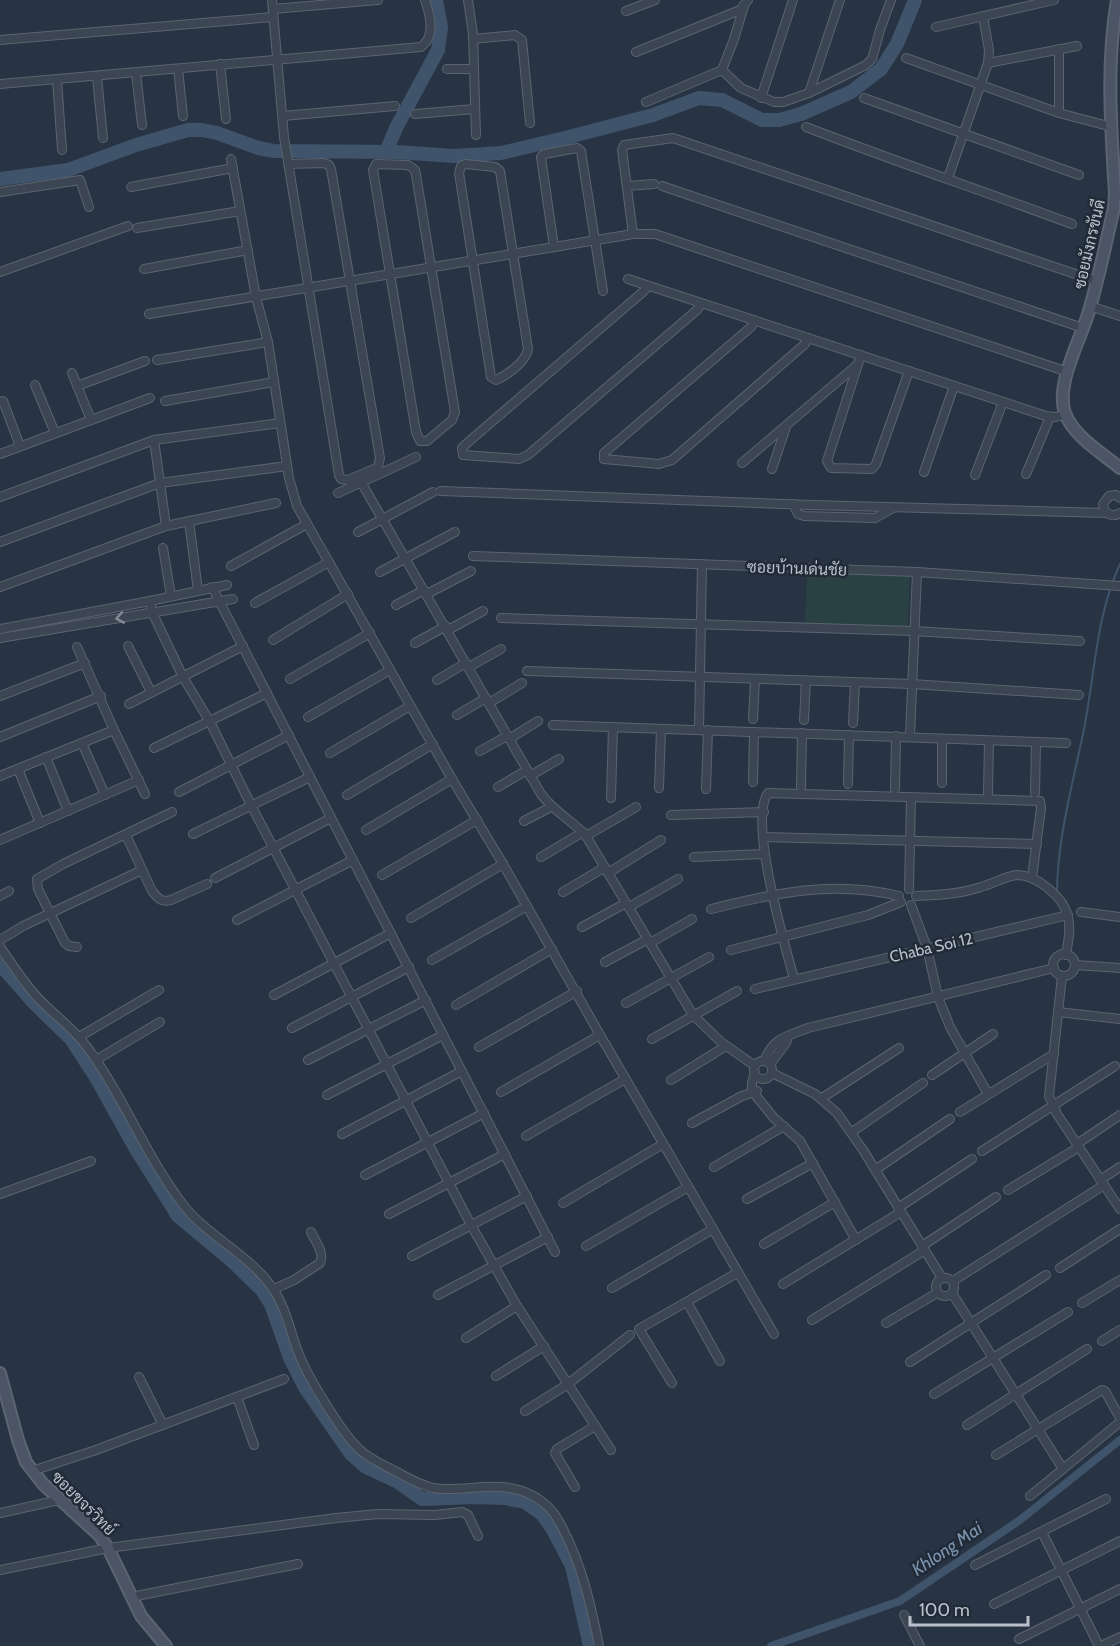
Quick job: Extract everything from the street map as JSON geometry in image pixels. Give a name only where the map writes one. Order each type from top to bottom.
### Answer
[{"type":"street","points":[[272,0],[288,164],[339,475],[341,479],[348,480],[375,469],[380,458],[331,169],[324,163],[288,164]]},
{"type":"street","points":[[0,40],[273,13],[378,0]]},
{"type":"street","points":[[0,84],[421,47],[430,36],[425,0]]},
{"type":"street","points":[[468,0],[473,39],[476,135]]},
{"type":"street","points":[[626,11],[655,0]]},
{"type":"street","points":[[761,98],[793,0]]},
{"type":"street","points":[[808,93],[840,0]]},
{"type":"street","points":[[722,70],[741,88],[774,102],[783,102],[808,93],[866,65],[871,60],[891,0]]},
{"type":"street","points":[[936,27],[1054,0]]},
{"type":"street","name":"ซอยมังกรขันดี","points":[[1066,416],[1063,396],[1068,372],[1090,306],[1117,208],[1112,127],[1117,0]]},
{"type":"street","points":[[636,52],[733,13],[746,3]]},
{"type":"street","points":[[646,102],[722,70],[746,3]]},
{"type":"street","points":[[948,178],[988,63],[989,50],[983,16]]},
{"type":"street","points":[[473,39],[515,35],[522,40],[530,123]]},
{"type":"street","points":[[988,63],[1077,46]]},
{"type":"street","points":[[1059,49],[1059,113]]},
{"type":"street","points":[[906,58],[1059,113],[1112,127]]},
{"type":"street","points":[[220,64],[226,120]]},
{"type":"street","points":[[178,69],[183,116]]},
{"type":"street","points":[[447,69],[474,69]]},
{"type":"street","points":[[136,73],[142,125]]},
{"type":"street","points":[[97,77],[103,138]]},
{"type":"street","points":[[57,80],[62,150]]},
{"type":"street","points":[[864,99],[1079,176]]},
{"type":"street","points":[[283,116],[395,106]]},
{"type":"street","points":[[415,114],[475,109]]},
{"type":"street","points":[[806,127],[1072,224]]},
{"type":"street","points":[[633,234],[622,150],[624,145],[673,138],[1096,281]]},
{"type":"street","points":[[554,247],[541,157],[544,154],[574,148],[581,151],[593,240],[603,291]]},
{"type":"street","points":[[131,187],[232,164],[295,500],[452,779],[774,1334]]},
{"type":"street","points":[[376,164],[408,165],[415,170],[431,267],[455,412],[452,420],[427,441],[420,441],[416,432],[373,170],[376,164]]},
{"type":"street","points":[[465,164],[495,167],[500,171],[513,254],[528,353],[509,372],[496,380],[491,377],[459,173],[461,166],[465,164]]},
{"type":"street","points":[[0,192],[80,180],[89,207]]},
{"type":"street","points":[[627,186],[658,185],[1083,328]]},
{"type":"street","points":[[0,272],[133,227],[240,211]]},
{"type":"street","points":[[149,314],[633,234],[661,236],[1068,372]]},
{"type":"street","points":[[144,269],[248,250]]},
{"type":"street","points":[[628,279],[1002,402],[1050,417],[1066,416],[1078,432],[1120,468]]},
{"type":"street","points":[[648,286],[466,444],[462,448],[463,455],[519,459],[528,455],[697,310],[701,304]]},
{"type":"street","points":[[1090,306],[1120,316]]},
{"type":"street","points":[[754,321],[751,327],[604,453],[604,459],[659,464],[672,460],[796,352],[808,338]]},
{"type":"street","points":[[157,360],[267,342]]},
{"type":"street","points":[[861,356],[827,461],[831,468],[868,470],[876,464],[909,371]]},
{"type":"street","points":[[77,387],[145,361]]},
{"type":"street","points":[[742,463],[858,365]]},
{"type":"street","points":[[72,373],[91,420]]},
{"type":"street","points":[[165,401],[274,382]]},
{"type":"street","points":[[35,385],[55,434]]},
{"type":"street","points":[[924,472],[954,386]]},
{"type":"street","points":[[0,454],[150,398]]},
{"type":"street","points":[[3,401],[20,446]]},
{"type":"street","points":[[975,475],[1002,402]]},
{"type":"street","points":[[1026,474],[1050,417]]},
{"type":"street","points":[[0,497],[154,440],[280,423]]},
{"type":"street","points":[[772,469],[786,425]]},
{"type":"street","points":[[154,440],[166,526]]},
{"type":"street","points":[[338,493],[416,457]]},
{"type":"street","points":[[0,542],[160,483],[287,466]]},
{"type":"street","points":[[361,482],[447,628],[528,773],[551,807],[575,823],[585,834],[693,1015],[757,1073],[768,1078],[775,1042],[808,1028],[1054,968]]},
{"type":"street","points":[[358,532],[437,492],[793,504],[798,514],[804,516],[867,518],[880,516],[894,507],[1113,515],[1120,513]]},
{"type":"street","points":[[1107,513],[1103,504],[1106,498],[1112,495],[1120,498]]},
{"type":"street","points":[[0,587],[166,526],[276,503]]},
{"type":"street","points":[[189,520],[198,591]]},
{"type":"street","points":[[231,566],[307,524]]},
{"type":"street","points":[[380,572],[455,532]]},
{"type":"street","points":[[163,548],[171,596]]},
{"type":"street","name":"ซอยบ้านเด่นชัย","points":[[473,556],[917,572],[1120,586]]},
{"type":"street","points":[[255,603],[329,562]]},
{"type":"street","points":[[699,730],[702,564]]},
{"type":"street","points":[[396,605],[471,571]]},
{"type":"street","points":[[910,736],[917,572]]},
{"type":"street","points":[[0,629],[227,585]]},
{"type":"street","points":[[212,587],[555,1252]]},
{"type":"street","points":[[273,640],[348,594]]},
{"type":"street","points":[[0,638],[232,599]]},
{"type":"street","points":[[150,601],[152,612],[183,677],[210,722],[252,807],[471,1225],[517,1305],[611,1450]]},
{"type":"street","points":[[415,643],[483,611]]},
{"type":"street","points":[[501,618],[913,631],[1080,641]]},
{"type":"street","points":[[290,679],[370,633]]},
{"type":"street","points":[[128,646],[151,692]]},
{"type":"street","points":[[129,704],[243,646]]},
{"type":"street","points":[[77,647],[146,794]]},
{"type":"street","points":[[436,680],[501,649]]},
{"type":"street","points":[[0,696],[85,663]]},
{"type":"street","points":[[308,717],[390,669]]},
{"type":"street","points":[[527,671],[912,684],[1079,695]]},
{"type":"street","points":[[753,719],[755,679]]},
{"type":"street","points":[[804,720],[806,681]]},
{"type":"street","points":[[853,723],[855,682]]},
{"type":"street","points":[[457,715],[522,683]]},
{"type":"street","points":[[154,748],[267,693]]},
{"type":"street","points":[[0,737],[101,696]]},
{"type":"street","points":[[330,753],[411,706]]},
{"type":"street","points":[[480,751],[538,721]]},
{"type":"street","points":[[553,724],[1066,743]]},
{"type":"street","points":[[611,798],[613,727]]},
{"type":"street","points":[[658,788],[661,729]]},
{"type":"street","points":[[0,776],[114,730]]},
{"type":"street","points":[[706,789],[708,730]]},
{"type":"street","points":[[753,782],[754,732]]},
{"type":"street","points":[[801,787],[802,733]]},
{"type":"street","points":[[179,792],[289,735]]},
{"type":"street","points":[[848,784],[849,735]]},
{"type":"street","points":[[895,789],[896,736]]},
{"type":"street","points":[[942,740],[942,783]]},
{"type":"street","points":[[988,793],[989,741]]},
{"type":"street","points":[[1035,794],[1036,742]]},
{"type":"street","points":[[82,743],[105,795]]},
{"type":"street","points":[[347,795],[433,744]]},
{"type":"street","points":[[46,757],[68,811]]},
{"type":"street","points":[[498,787],[559,759]]},
{"type":"street","points":[[18,769],[40,823]]},
{"type":"street","points":[[193,834],[310,777]]},
{"type":"street","points":[[366,830],[452,779]]},
{"type":"street","points":[[1,838],[139,780]]},
{"type":"street","points":[[794,979],[764,854],[765,797],[771,792],[1040,801],[1032,878]]},
{"type":"street","points":[[909,889],[911,797]]},
{"type":"street","points":[[524,821],[551,807]]},
{"type":"street","points":[[541,857],[636,807]]},
{"type":"street","points":[[77,947],[65,944],[38,889],[38,879],[63,864],[172,812]]},
{"type":"street","points":[[671,815],[764,812]]},
{"type":"street","points":[[215,878],[332,818]]},
{"type":"street","points":[[382,875],[477,820]]},
{"type":"street","points":[[126,835],[158,899],[165,902],[207,884]]},
{"type":"street","points":[[763,837],[1037,844]]},
{"type":"street","points":[[563,892],[661,840]]},
{"type":"street","points":[[694,857],[764,854]]},
{"type":"street","points":[[237,920],[353,860]]},
{"type":"street","points":[[411,918],[503,864]]},
{"type":"street","points":[[0,940],[142,870]]},
{"type":"street","points":[[916,896],[960,892],[983,887],[1009,876],[1032,878],[1056,897],[1068,915],[1069,939],[1066,955]]},
{"type":"street","points":[[582,927],[678,879]]},
{"type":"street","points":[[711,909],[774,894],[816,888],[859,889],[900,899],[904,905],[911,905],[916,900],[916,896],[912,890],[903,890],[900,899],[868,915],[731,950]]},
{"type":"street","points":[[0,896],[9,891]]},
{"type":"street","points":[[911,905],[927,948],[938,997],[950,1027],[988,1094]]},
{"type":"street","points":[[432,960],[526,906]]},
{"type":"street","points":[[1081,912],[1120,917]]},
{"type":"street","name":"Chaba Soi 12","points":[[755,989],[1068,915]]},
{"type":"street","points":[[605,962],[692,919]]},
{"type":"street","points":[[274,995],[391,933]]},
{"type":"street","points":[[0,947],[36,997],[79,1037],[96,1060],[165,1179],[184,1206],[203,1226],[258,1270],[274,1290],[285,1310],[303,1364],[353,1443],[366,1455],[427,1486],[442,1489],[490,1486],[513,1488],[536,1497],[548,1506],[570,1543],[585,1583],[598,1646]]},
{"type":"street","points":[[456,1005],[552,949]]},
{"type":"street","points":[[1066,955],[1074,960],[1075,965],[1071,974],[1062,976],[1054,968],[1056,958],[1066,955]]},
{"type":"street","points":[[626,1002],[709,957]]},
{"type":"street","points":[[1075,965],[1120,968]]},
{"type":"street","points":[[292,1028],[409,967]]},
{"type":"street","points":[[1062,976],[1049,1089],[1052,1105],[1120,1209]]},
{"type":"street","points":[[79,1037],[159,990]]},
{"type":"street","points":[[479,1047],[577,991]]},
{"type":"street","points":[[652,1039],[737,991]]},
{"type":"street","points":[[308,1060],[426,1000]]},
{"type":"street","points":[[1058,1012],[1120,1019]]},
{"type":"street","points":[[96,1060],[160,1022]]},
{"type":"street","points":[[932,1075],[993,1034]]},
{"type":"street","points":[[327,1095],[443,1035]]},
{"type":"street","points":[[501,1092],[600,1035]]},
{"type":"street","points":[[670,1080],[726,1046]]},
{"type":"street","points":[[822,1098],[899,1048]]},
{"type":"street","points":[[960,1112],[1054,1054]]},
{"type":"street","points":[[757,1073],[769,1066]]},
{"type":"street","points":[[769,1066],[822,1098],[837,1113],[852,1132],[942,1278]]},
{"type":"street","points":[[982,1151],[1115,1066]]},
{"type":"street","points":[[342,1134],[462,1071]]},
{"type":"street","points":[[757,1073],[756,1094],[774,1118],[797,1137],[856,1240]]},
{"type":"street","points":[[526,1136],[625,1078]]},
{"type":"street","points":[[852,1132],[923,1083]]},
{"type":"street","points":[[692,1123],[756,1094]]},
{"type":"street","points":[[364,1176],[483,1113]]},
{"type":"street","points":[[1008,1190],[1120,1115]]},
{"type":"street","points":[[875,1170],[950,1119]]},
{"type":"street","points":[[714,1167],[784,1126]]},
{"type":"street","points":[[563,1203],[663,1144]]},
{"type":"street","points":[[389,1214],[505,1154]]},
{"type":"street","points":[[783,1284],[856,1240],[972,1159]]},
{"type":"street","points":[[0,1194],[91,1161]]},
{"type":"street","points":[[747,1199],[813,1163]]},
{"type":"street","points":[[953,1281],[1102,1182],[1120,1167]]},
{"type":"street","points":[[586,1246],[688,1186]]},
{"type":"street","points":[[412,1256],[526,1196]]},
{"type":"street","points":[[812,1320],[924,1248],[996,1197]]},
{"type":"street","points":[[764,1244],[835,1202]]},
{"type":"street","points":[[1060,1268],[1120,1229]]},
{"type":"street","points":[[612,1288],[713,1230]]},
{"type":"street","points":[[274,1290],[320,1263],[321,1254],[311,1232]]},
{"type":"street","points":[[438,1295],[548,1237]]},
{"type":"street","points":[[672,1383],[639,1329],[737,1273]]},
{"type":"street","points":[[910,1362],[1046,1275]]},
{"type":"street","points":[[886,1323],[937,1293],[946,1296],[952,1293],[955,1287],[953,1281],[942,1278],[936,1284],[937,1293]]},
{"type":"street","points":[[1082,1303],[1120,1280]]},
{"type":"street","points":[[952,1293],[1063,1469]]},
{"type":"street","points":[[687,1302],[720,1361]]},
{"type":"street","points":[[466,1338],[517,1305]]},
{"type":"street","points":[[934,1394],[1068,1312]]},
{"type":"street","points":[[1102,1341],[1120,1330]]},
{"type":"street","points":[[525,1412],[568,1384],[630,1335]]},
{"type":"street","points":[[496,1376],[544,1346]]},
{"type":"street","points":[[967,1425],[1087,1349]]},
{"type":"street","name":"ซอยขจรวิทย์","points":[[0,1373],[20,1447],[32,1472],[59,1500],[88,1524],[108,1548],[147,1626],[166,1646]]},
{"type":"street","points":[[139,1377],[163,1425]]},
{"type":"street","points":[[32,1472],[284,1379]]},
{"type":"street","points":[[996,1455],[1037,1428],[1102,1390],[1105,1391],[1120,1420],[1030,1496]]},
{"type":"street","points":[[237,1397],[254,1444]]},
{"type":"street","points":[[574,1487],[555,1453],[557,1449],[595,1426]]},
{"type":"street","points":[[975,1565],[1106,1499]]},
{"type":"street","points":[[0,1513],[59,1500]]},
{"type":"street","points":[[0,1570],[108,1548],[378,1514],[435,1515],[462,1512],[468,1515],[478,1536]]},
{"type":"street","points":[[1042,1532],[1100,1646],[1120,1637]]},
{"type":"street","points":[[994,1604],[1120,1541]]},
{"type":"street","points":[[131,1597],[298,1564]]},
{"type":"street","points":[[1019,1639],[1120,1589]]},
{"type":"street","points":[[904,1615],[920,1646]]},
{"type":"green space","points":[[807,573],[910,576],[908,627],[805,623]]},
{"type":"waterway","points":[[386,152],[396,128],[438,50],[441,27],[436,0]]},
{"type":"waterway","points":[[0,179],[68,170],[136,145],[188,130],[217,133],[258,148],[274,151],[395,152],[454,156],[501,153],[565,138],[653,115],[699,98],[722,100],[762,120],[779,120],[801,114],[851,92],[881,69],[897,44],[915,0]]},
{"type":"waterway","points":[[1057,890],[1063,829],[1084,729],[1101,624],[1120,564]]},
{"type":"waterway","points":[[0,964],[33,1002],[71,1039],[178,1216],[233,1262],[262,1290],[271,1304],[290,1358],[306,1389],[351,1454],[366,1467],[398,1482],[422,1499],[505,1498],[525,1502],[542,1514],[572,1566],[590,1646]]},
{"type":"waterway","name":"Khlong Mai","points":[[771,1646],[900,1601],[1020,1520],[1120,1440]]}]
